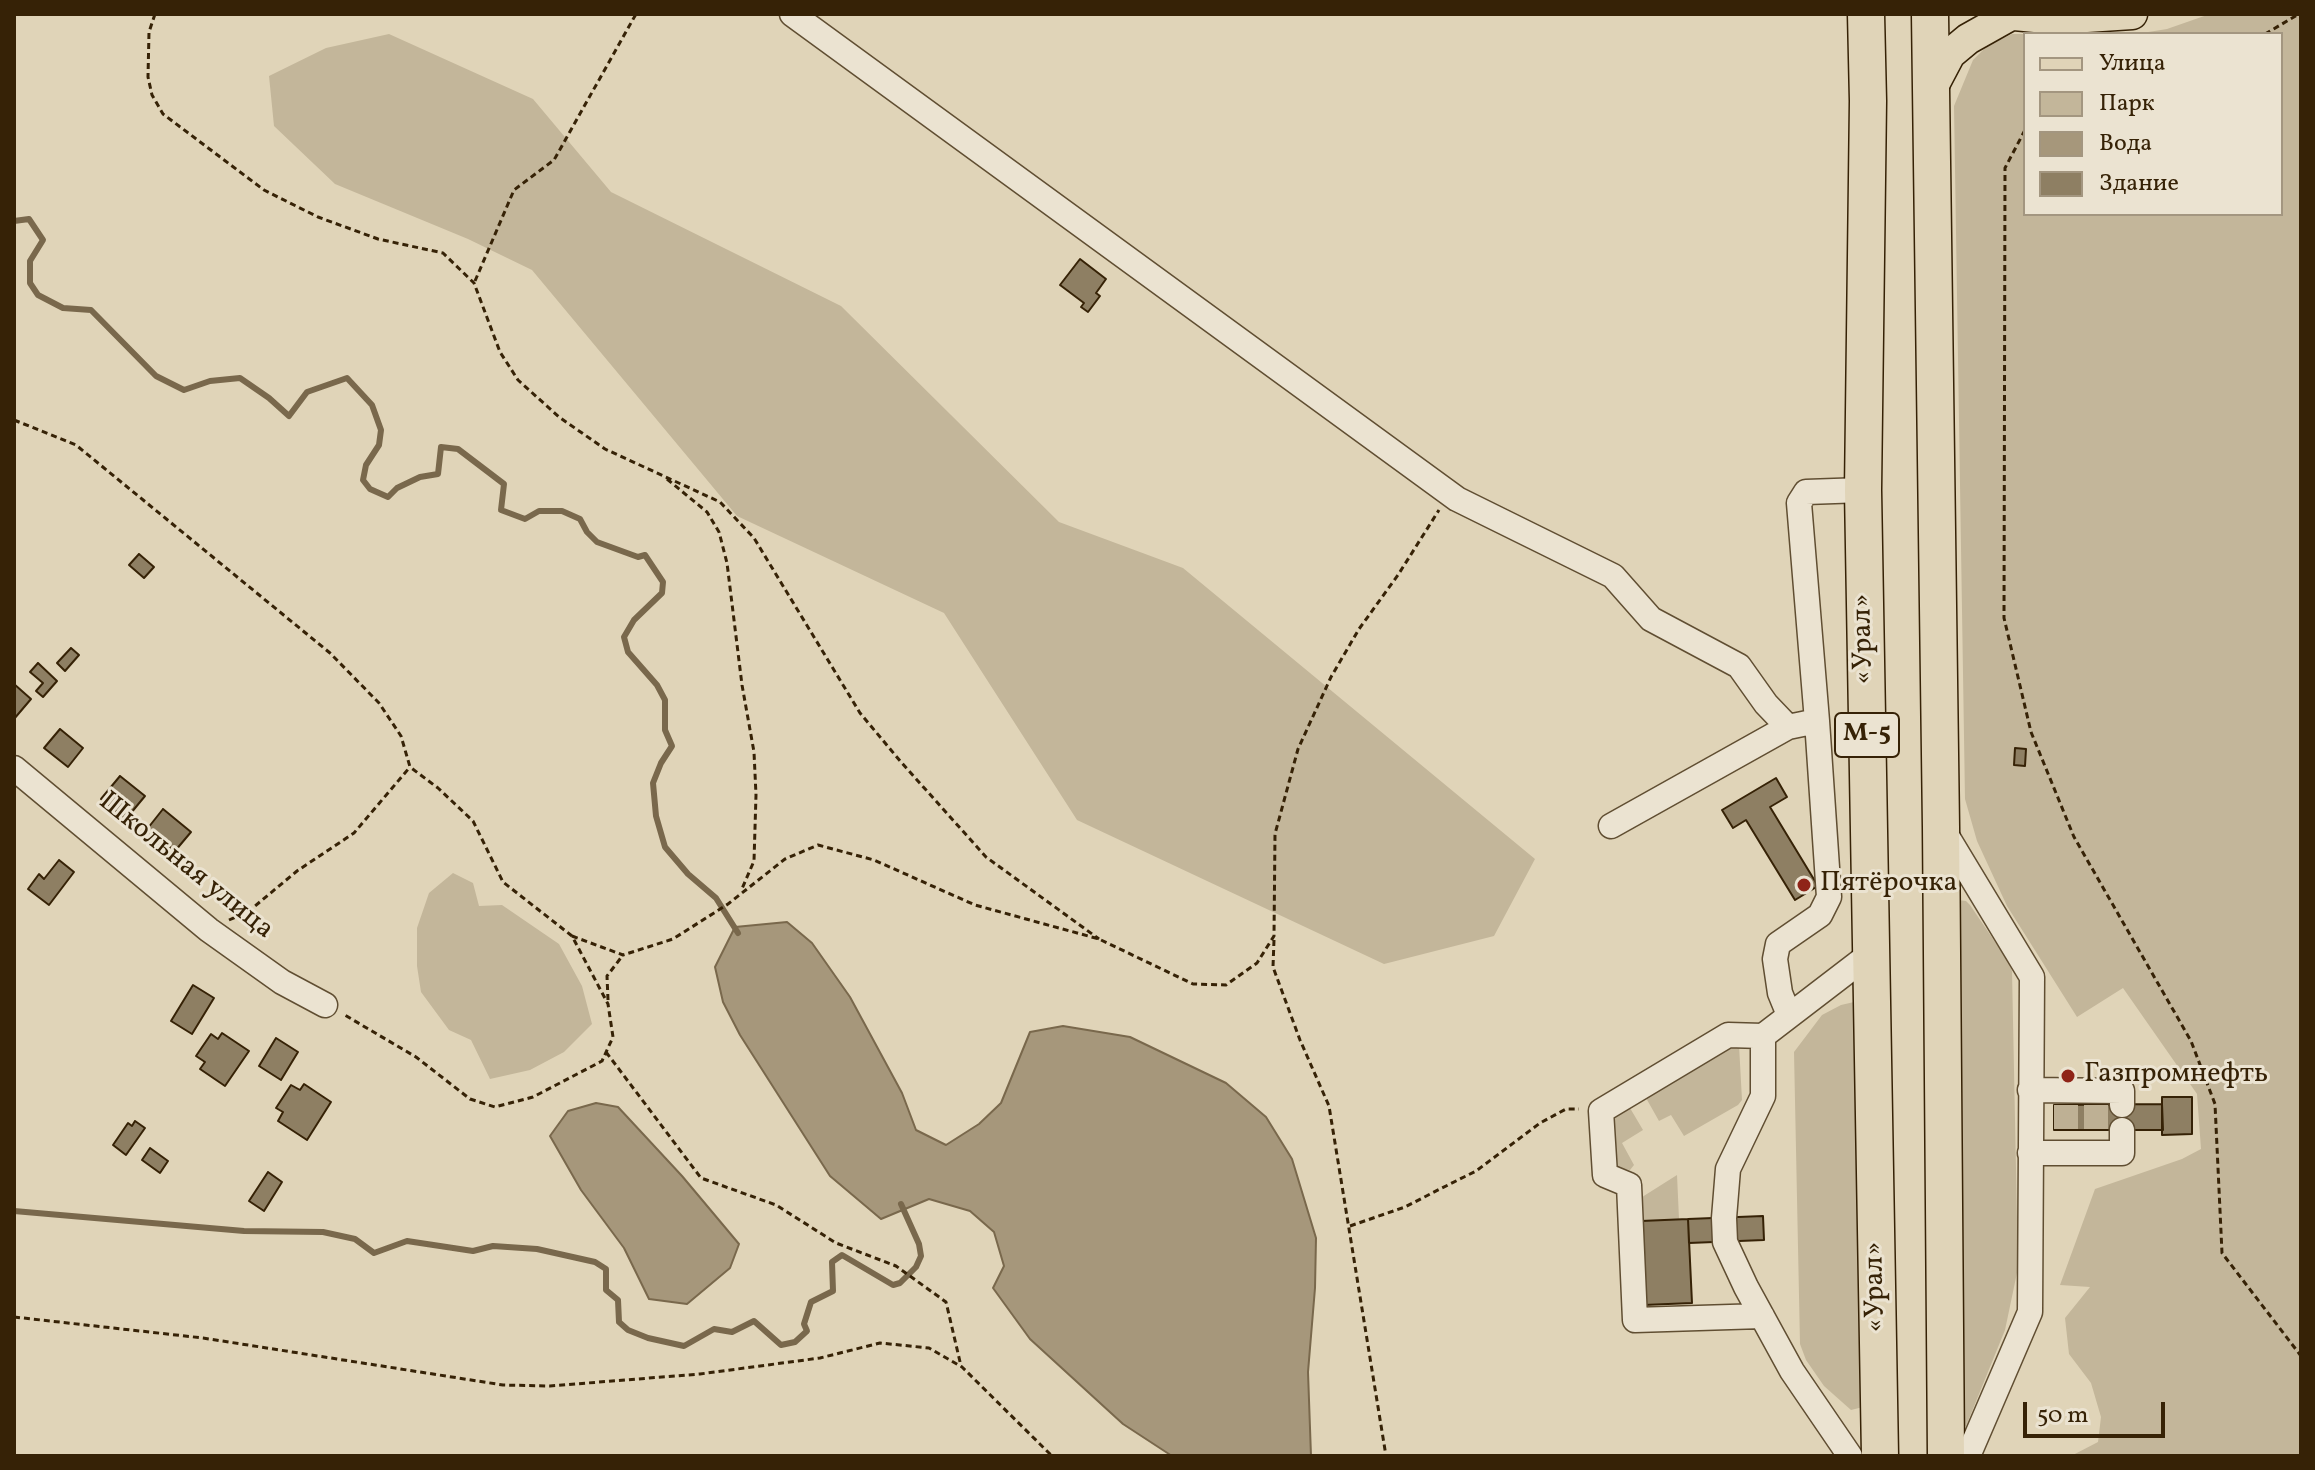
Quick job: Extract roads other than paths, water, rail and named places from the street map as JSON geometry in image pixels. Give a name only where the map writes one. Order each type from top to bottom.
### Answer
[{"type":"highway","name":"«Урал»","points":[[1866,14],[1868,101],[1863,490],[1880,1456]]},
{"type":"highway","name":"М-5","points":[[1930,14],[1946,1456]]},
{"type":"main road","points":[[1931,90],[1950,54],[2006,15],[2056,19],[2132,14]]},
{"type":"street","points":[[792,14],[1450,494],[1613,576],[1651,619],[1739,666],[1766,704],[1788,727]]},
{"type":"street","points":[[1789,1015],[1778,982],[1775,959],[1778,944],[1820,915],[1829,897],[1799,503],[1806,492],[1863,490]]},
{"type":"street","points":[[1611,826],[1788,727],[1817,721]]},
{"type":"street","name":"Школьная улица","points":[[14,768],[209,930],[282,982],[325,1005]]},
{"type":"street","points":[[1941,827],[2032,977],[2030,1312],[1968,1456]]},
{"type":"street","points":[[1762,1316],[1635,1320],[1629,1185],[1605,1175],[1601,1111],[1728,1035],[1763,1036],[1870,954]]},
{"type":"street","points":[[1763,1036],[1763,1096],[1728,1169],[1725,1242],[1792,1371],[1850,1456]]},
{"type":"street","points":[[2030,1090],[2066,1098],[2096,1098],[2122,1091],[2122,1105]]},
{"type":"street","points":[[2030,1153],[2066,1142],[2096,1142],[2122,1153],[2122,1130]]},
{"type":"water","points":[[787,922],[812,943],[850,997],[902,1093],[916,1130],[946,1145],[979,1124],[1001,1103],[1030,1032],[1063,1026],[1130,1037],[1226,1083],[1266,1117],[1292,1159],[1316,1238],[1308,1372],[1311,1456],[1172,1456],[1123,1424],[1030,1339],[993,1288],[1004,1266],[994,1232],[970,1211],[929,1199],[881,1219],[830,1176],[740,1035],[723,1002],[715,967],[735,927]]},
{"type":"water","points":[[596,1103],[618,1107],[739,1244],[730,1268],[687,1304],[649,1299],[624,1248],[581,1190],[550,1136],[568,1111]]},
{"type":"waterway","points":[[14,221],[29,219],[43,240],[30,261],[30,283],[38,295],[63,308],[91,310],[156,376],[184,390],[210,381],[240,378],[289,416],[307,392],[347,378],[372,405],[381,430],[379,445],[366,465],[363,480],[370,489],[388,497],[397,488],[420,477],[438,474],[441,447],[458,449],[504,484],[501,510],[525,519],[539,511],[562,511],[580,519],[597,542],[638,557],[645,555],[663,582],[662,593],[634,620],[624,637],[628,652],[657,685],[665,700],[665,730],[672,746],[653,783],[656,816],[665,847],[688,874],[716,898],[738,933]]},
{"type":"waterway","points":[[14,1211],[244,1231],[323,1232],[355,1239],[374,1253],[407,1241],[473,1251],[493,1246],[537,1249],[595,1262],[606,1269],[606,1290],[618,1300],[619,1322],[628,1330],[648,1338],[684,1346],[714,1329],[732,1332],[754,1321],[781,1345],[795,1342],[807,1331],[804,1324],[811,1302],[833,1291],[832,1262],[842,1255],[893,1285],[900,1283],[916,1267],[921,1256],[919,1244],[901,1204]]},
{"type":"tunnel","points":[[2066,1105],[2066,1130]]},
{"type":"tunnel","points":[[2096,1105],[2096,1130]]},
{"type":"place","name":"Пятёрочка","points":[[1804,885]]},
{"type":"place","name":"Газпромнефть","points":[[2068,1076]]}]
